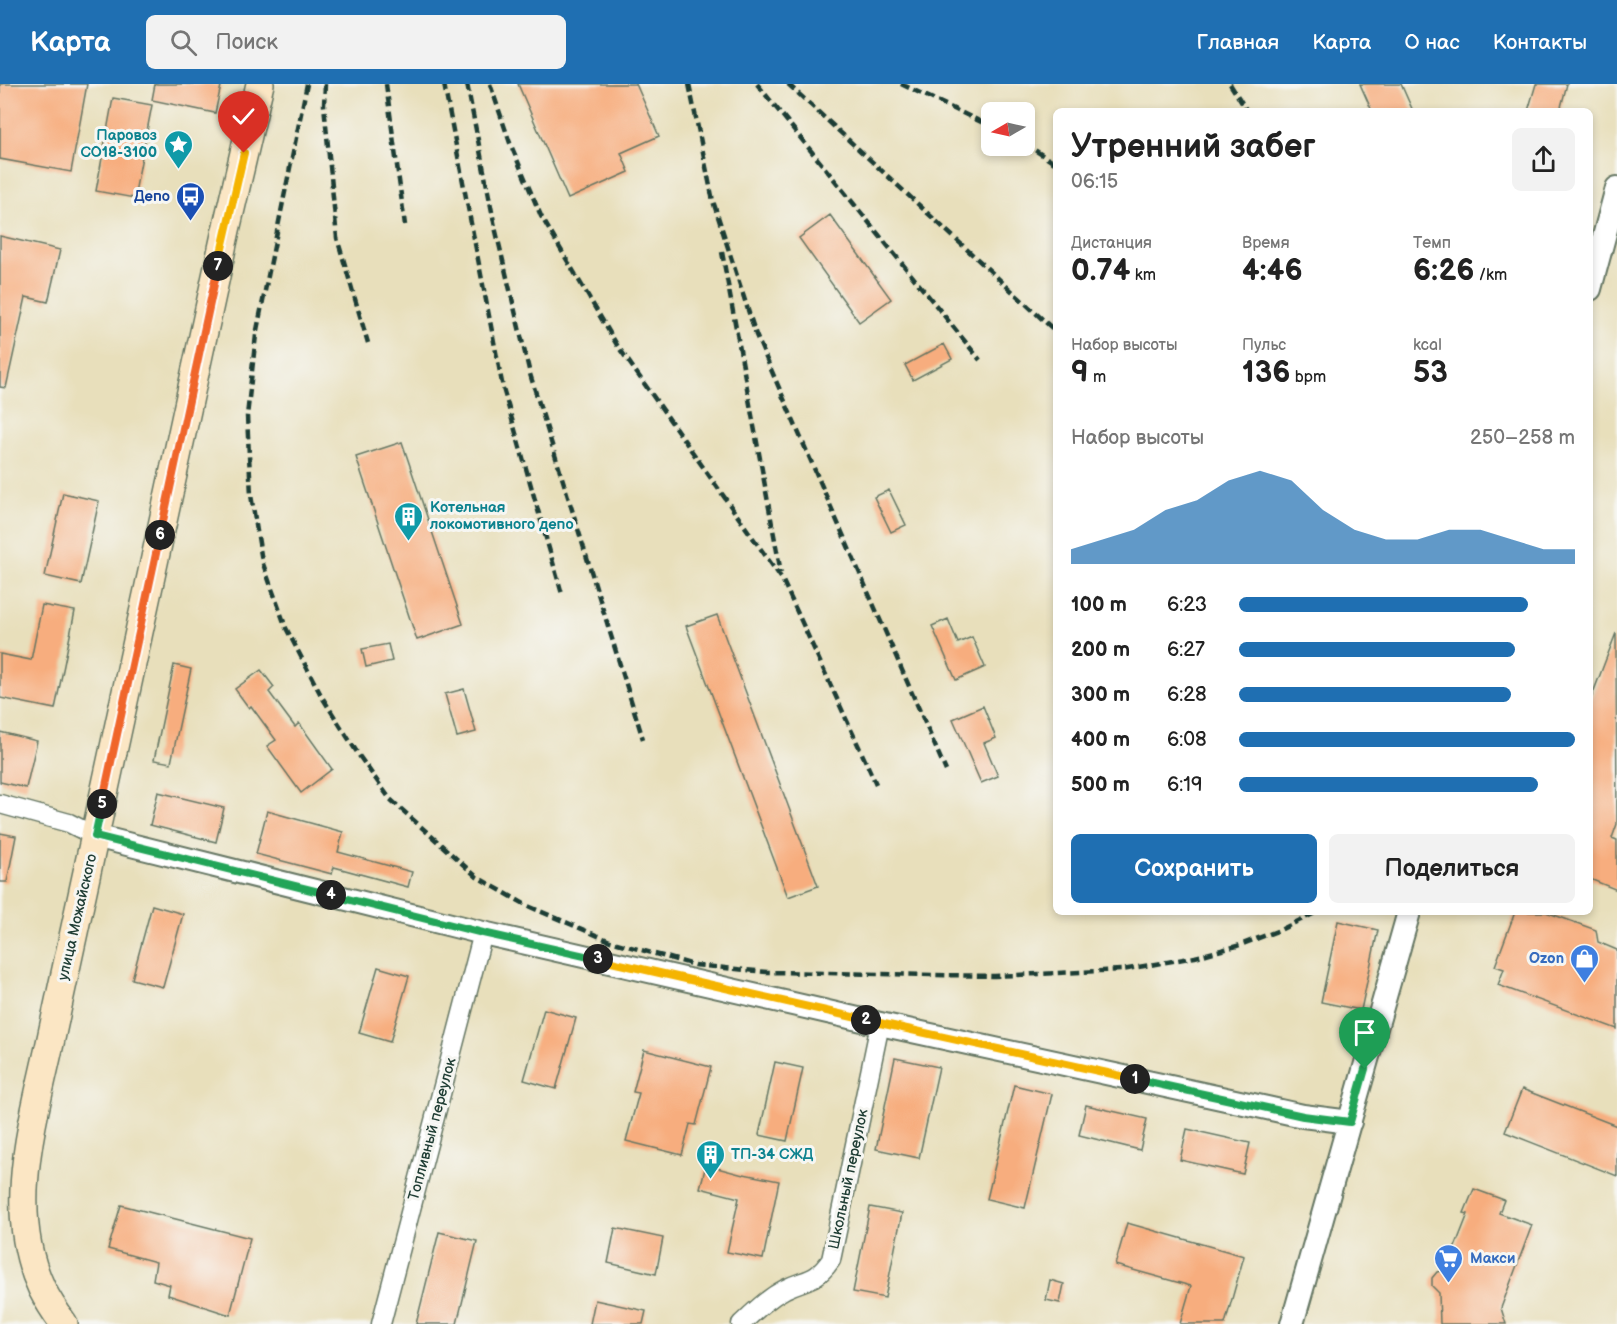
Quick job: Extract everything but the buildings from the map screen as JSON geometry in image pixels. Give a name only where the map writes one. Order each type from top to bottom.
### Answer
[{"type":"main road","name":"улица Можайского","points":[[64,1324],[42,1289],[31,1260],[24,1224],[23,1196],[27,1155],[226,230],[260,84]]},
{"type":"street","points":[[1593,278],[1617,188]]},
{"type":"street","points":[[0,804],[69,823],[95,836],[483,933],[880,1024],[1303,1116],[1350,1122]]},
{"type":"street","points":[[1292,1324],[1408,915]]},
{"type":"street","name":"Топливный переулок","points":[[381,1324],[483,933]]},
{"type":"street","name":"Школьный переулок","points":[[741,1324],[763,1303],[785,1289],[812,1279],[822,1272],[831,1260],[880,1024]]},
{"type":"railway","points":[[307,84],[256,335],[247,416],[251,495],[262,561],[286,628],[322,697],[360,757],[390,799],[477,877],[528,906],[610,941],[694,965],[767,972],[995,976],[1122,970],[1195,957],[1237,946],[1280,930],[1311,915]]},
{"type":"railway","points":[[325,84],[324,105],[337,238],[368,343]]},
{"type":"railway","points":[[386,84],[405,225]]},
{"type":"railway","points":[[444,84],[503,388],[562,594]]},
{"type":"railway","points":[[467,84],[495,227],[530,374],[643,739]]},
{"type":"railway","points":[[490,84],[510,143],[541,216],[617,345],[782,579],[876,784]]},
{"type":"railway","points":[[689,84],[713,201],[756,335],[946,771]]},
{"type":"railway","points":[[757,84],[980,360]]},
{"type":"railway","points":[[788,84],[1053,329]]},
{"type":"railway","points":[[901,84],[981,122]]},
{"type":"railway","points":[[1230,84],[1245,108]]},
{"type":"railway","points":[[1035,150],[1053,162]]},
{"type":"railway","points":[[722,252],[781,573]]},
{"type":"place","name":"Паровоз СО18-3100","points":[[178,170]]},
{"type":"place","name":"Депо","points":[[191,222]]},
{"type":"place","name":"Котельная локомотивного депо","points":[[409,542]]},
{"type":"place","name":"Ozon","points":[[1585,984]]},
{"type":"place","name":"ТП-34 СЖД","points":[[710,1180]]},
{"type":"place","name":"Макси","points":[[1449,1284]]},
{"type":"route","points":[[244,153],[95,836],[483,933],[880,1024],[1303,1116],[1350,1122],[1365,1069]]}]
